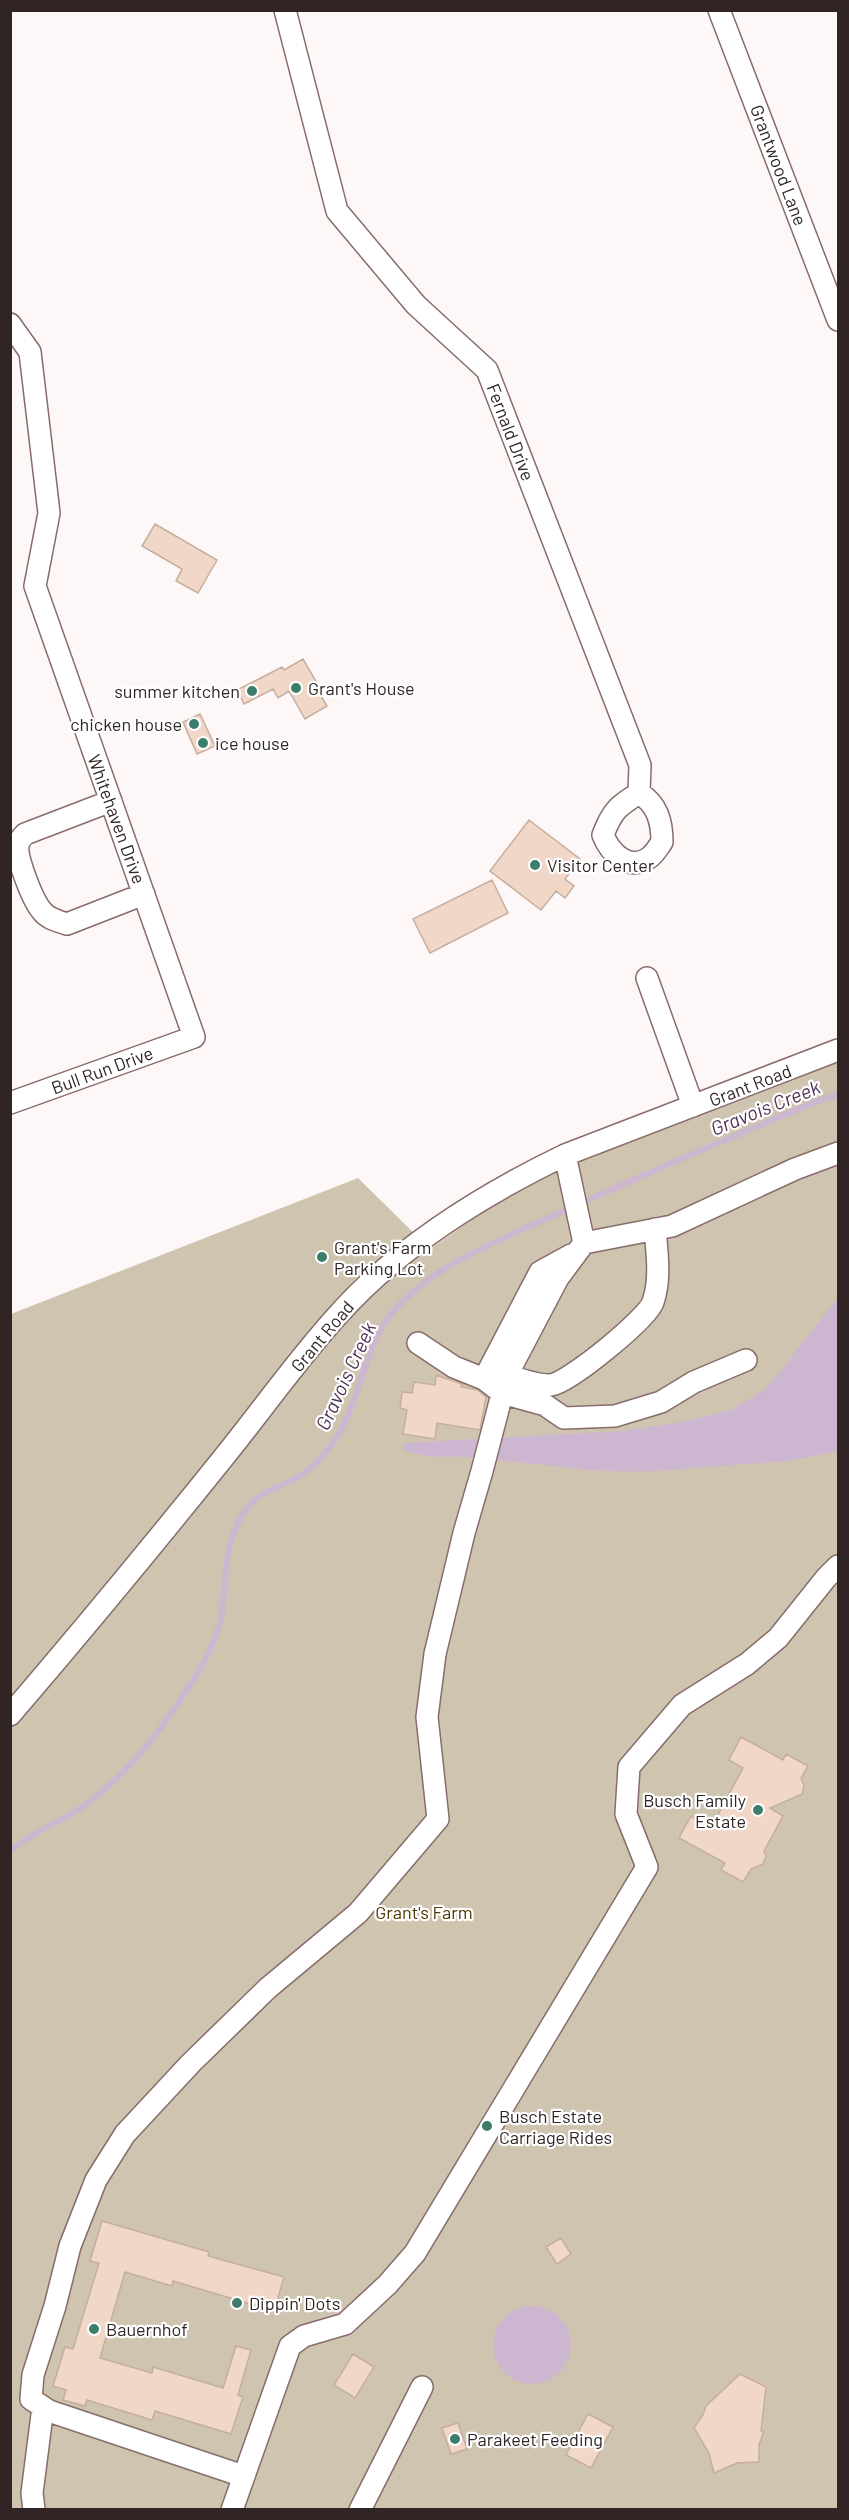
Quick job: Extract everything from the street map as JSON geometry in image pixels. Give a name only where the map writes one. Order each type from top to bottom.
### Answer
[{"type":"street","name":"Fernald Drive","points":[[285,10],[337,211],[416,305],[488,370],[640,765],[639,793]]},
{"type":"street","name":"Grantwood Lane","points":[[719,10],[838,320]]},
{"type":"street","name":"Whitehaven Drive","points":[[10,324],[30,352],[49,513],[35,586],[194,1037]]},
{"type":"street","points":[[111,801],[25,834],[18,843],[18,852],[27,882],[42,911],[54,920],[67,924],[144,894]]},
{"type":"street","points":[[647,978],[693,1106]]},
{"type":"street","name":"Bull Run Drive","points":[[10,1103],[194,1037]]},
{"type":"street","name":"Grant Road","points":[[10,1715],[226,1455],[337,1315],[390,1266],[462,1210],[565,1155],[838,1050]]},
{"type":"street","points":[[484,1379],[540,1272],[580,1248],[672,1226],[795,1169],[838,1153]]},
{"type":"street","points":[[243,2476],[43,2407],[31,2399],[33,2375],[55,2306],[70,2246],[96,2180],[125,2134],[191,2063],[268,1988],[358,1913],[438,1819],[427,1717],[435,1654],[464,1533],[504,1384],[558,1278],[580,1248],[579,1222],[565,1155]]},
{"type":"street","points":[[418,1343],[454,1367],[484,1379],[504,1384],[550,1385],[565,1381],[594,1361],[652,1306],[658,1286],[655,1229]]},
{"type":"street","points":[[504,1384],[545,1405],[564,1418],[615,1416],[661,1402],[694,1382],[746,1360]]},
{"type":"street","points":[[232,2510],[290,2346],[304,2336],[345,2324],[388,2284],[416,2253],[647,1866],[626,1814],[629,1767],[682,1705],[747,1665],[778,1638],[838,1566]]},
{"type":"street","points":[[360,2510],[422,2387]]},
{"type":"street","points":[[34,2510],[32,2493],[43,2407]]},
{"type":"green space","name":"Grant's Farm","points":[[838,1059],[838,2509],[11,2510],[11,1314],[358,1178],[430,1249],[503,1198],[541,1177]]},
{"type":"shaded area","points":[[838,1298],[838,1451],[789,1461],[641,1472],[590,1470],[470,1457],[429,1457],[402,1450],[404,1443],[623,1431],[687,1421],[731,1410],[767,1388]]},
{"type":"shaded area","points":[[532,2306],[547,2309],[560,2317],[568,2330],[571,2345],[568,2360],[560,2373],[547,2381],[532,2384],[517,2381],[504,2373],[496,2360],[493,2345],[496,2330],[504,2317],[517,2309]]},
{"type":"building","points":[[155,524],[217,560],[198,593],[176,581],[182,569],[142,546]]},
{"type":"building","name":"Grant's House","points":[[303,659],[320,688],[317,689],[327,706],[305,719],[289,691],[278,698],[273,689],[244,704],[237,690],[282,667],[284,670]]},
{"type":"building","points":[[200,714],[215,746],[197,754],[183,722]]},
{"type":"building","name":"Visitor Center","points":[[529,820],[580,859],[565,879],[574,886],[565,898],[556,891],[541,910],[490,871]]},
{"type":"building","points":[[492,880],[508,913],[430,953],[413,919]]},
{"type":"building","points":[[436,1375],[462,1384],[461,1387],[478,1390],[486,1397],[480,1430],[437,1423],[435,1439],[403,1434],[407,1410],[400,1408],[402,1392],[412,1393],[414,1382],[435,1385]]},
{"type":"building","name":"Busch Family Estate","points":[[741,1737],[783,1760],[786,1754],[808,1766],[801,1778],[804,1786],[802,1794],[770,1808],[783,1816],[764,1851],[766,1856],[763,1864],[751,1869],[743,1882],[721,1870],[725,1863],[679,1838],[691,1816],[712,1826],[743,1768],[729,1760]]},
{"type":"building","name":"Bauernhof","points":[[102,2221],[209,2252],[208,2256],[284,2277],[274,2311],[173,2281],[172,2286],[125,2272],[100,2358],[152,2373],[153,2367],[223,2388],[236,2346],[251,2350],[238,2395],[243,2397],[231,2434],[155,2411],[152,2420],[87,2400],[85,2406],[63,2400],[66,2390],[53,2386],[65,2347],[73,2349],[99,2263],[90,2261]]},
{"type":"building","points":[[561,2238],[571,2254],[557,2264],[546,2247]]},
{"type":"building","points":[[353,2354],[374,2367],[355,2398],[334,2385]]},
{"type":"building","points":[[740,2374],[766,2387],[761,2431],[764,2431],[759,2445],[759,2462],[737,2463],[714,2473],[709,2453],[694,2428],[706,2406]]},
{"type":"building","points":[[588,2414],[613,2427],[591,2468],[566,2455]]},
{"type":"building","name":"Parakeet Feeding","points":[[458,2423],[467,2449],[451,2454],[442,2428]]},
{"type":"waterway","name":"Gravois Creek","points":[[10,1851],[101,1793],[143,1751],[167,1719],[201,1668],[217,1632],[221,1618],[227,1559],[240,1519],[261,1495],[304,1473],[329,1448],[349,1413],[376,1338],[398,1306],[415,1290],[433,1276],[495,1242],[720,1142],[818,1101],[838,1095]]},
{"type":"place","name":"Grant's House","points":[[296,688]]},
{"type":"place","name":"summer kitchen","points":[[252,691]]},
{"type":"place","name":"chicken house","points":[[194,724]]},
{"type":"place","name":"ice house","points":[[203,743]]},
{"type":"place","name":"Visitor Center","points":[[535,865]]},
{"type":"place","name":"Grant's Farm Parking Lot","points":[[322,1257]]},
{"type":"place","name":"Busch Family Estate","points":[[758,1810]]},
{"type":"place","name":"Busch Estate Carriage Rides","points":[[487,2126]]},
{"type":"place","name":"Dippin' Dots","points":[[237,2303]]},
{"type":"place","name":"Bauernhof","points":[[94,2329]]},
{"type":"place","name":"Parakeet Feeding","points":[[455,2439]]}]
